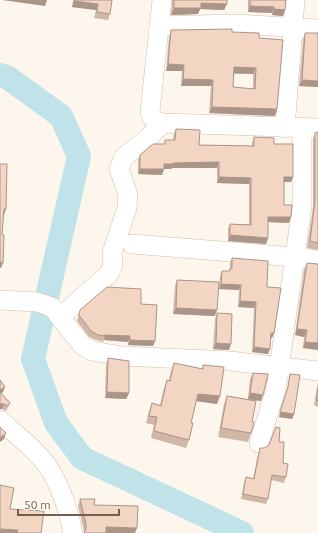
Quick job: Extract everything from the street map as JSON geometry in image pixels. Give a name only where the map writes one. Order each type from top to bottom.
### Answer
[{"type":"street","points":[[162,0],[150,111],[153,118],[163,123],[302,128]]},
{"type":"street","points":[[259,443],[276,389],[302,207],[302,128],[293,27],[295,0]]},
{"type":"street","points":[[159,26],[236,24],[318,28]]},
{"type":"street","points":[[50,309],[109,274],[113,265],[112,254],[127,208],[128,196],[119,168],[124,157],[148,138],[163,123]]},
{"type":"street","points":[[132,244],[318,260]]},
{"type":"street","points":[[0,300],[50,309],[82,345],[92,351],[122,356],[230,361],[318,371]]},
{"type":"street","points":[[0,420],[41,458],[53,474],[68,509],[73,533]]},
{"type":"building","points":[[112,0],[110,14],[97,12],[98,4],[74,1]]},
{"type":"building","points":[[174,0],[227,0],[227,4],[201,3],[201,8],[174,8]]},
{"type":"building","points":[[250,0],[286,0],[285,10],[274,9],[274,7],[250,6]]},
{"type":"building","points":[[232,29],[232,32],[259,33],[259,38],[283,40],[277,109],[212,107],[213,80],[183,79],[184,65],[168,64],[171,30]],"holes":[[[234,67],[256,68],[255,89],[233,87]]]},
{"type":"building","points":[[305,33],[318,33],[318,81],[302,80]]},
{"type":"building","points":[[176,129],[200,130],[199,145],[254,146],[254,137],[274,138],[274,144],[293,144],[293,177],[284,177],[284,205],[292,205],[291,217],[268,217],[268,238],[230,235],[230,224],[251,225],[251,178],[219,177],[219,162],[173,163],[164,164],[164,169],[140,169],[140,155],[153,144],[165,144],[165,140],[175,140]]},
{"type":"building","points":[[318,132],[318,243],[310,241],[315,201],[315,133]]},
{"type":"building","points":[[0,164],[7,164],[6,209],[4,209],[2,235],[4,235],[3,263],[0,262]]},
{"type":"building","points":[[232,258],[268,261],[267,287],[281,288],[274,333],[271,333],[270,349],[254,347],[256,302],[240,301],[241,285],[221,284],[222,271],[230,271],[230,268],[232,268]]},
{"type":"building","points":[[307,263],[318,264],[318,343],[305,342],[307,330],[297,329]]},
{"type":"building","points":[[177,280],[219,282],[217,310],[176,308]]},
{"type":"building","points":[[107,287],[141,289],[141,304],[157,305],[155,341],[130,340],[130,336],[98,335],[91,331],[79,315],[80,310]]},
{"type":"building","points":[[217,313],[232,314],[231,344],[216,343]]},
{"type":"building","points":[[108,358],[129,361],[129,393],[107,392]]},
{"type":"building","points":[[174,363],[203,369],[203,365],[224,367],[220,396],[198,394],[191,423],[193,423],[189,440],[154,431],[157,417],[149,416],[152,403],[161,406],[167,380],[170,381]]},
{"type":"building","points":[[253,373],[268,374],[263,395],[250,393]]},
{"type":"building","points":[[290,374],[300,375],[294,414],[280,412],[288,387]]},
{"type":"building","points":[[0,380],[5,387],[0,390]]},
{"type":"building","points":[[318,388],[318,401],[316,400]]},
{"type":"building","points":[[0,392],[10,403],[8,406],[0,404]]},
{"type":"building","points":[[227,396],[256,401],[252,422],[254,422],[251,433],[221,428]]},
{"type":"building","points":[[0,427],[6,433],[0,438]]},
{"type":"building","points":[[276,427],[280,428],[279,442],[284,442],[283,463],[288,464],[286,477],[272,475],[268,499],[243,494],[246,477],[254,479],[260,448],[264,448],[269,445]]},
{"type":"building","points":[[0,485],[14,488],[10,509],[44,511],[41,533],[17,533],[18,530],[0,529]]},
{"type":"building","points":[[80,499],[95,499],[94,505],[138,506],[137,528],[106,527],[106,533],[84,533],[86,524]]},
{"type":"waterway","points":[[0,75],[7,77],[61,116],[79,156],[33,359],[56,423],[82,458],[242,533]]}]
